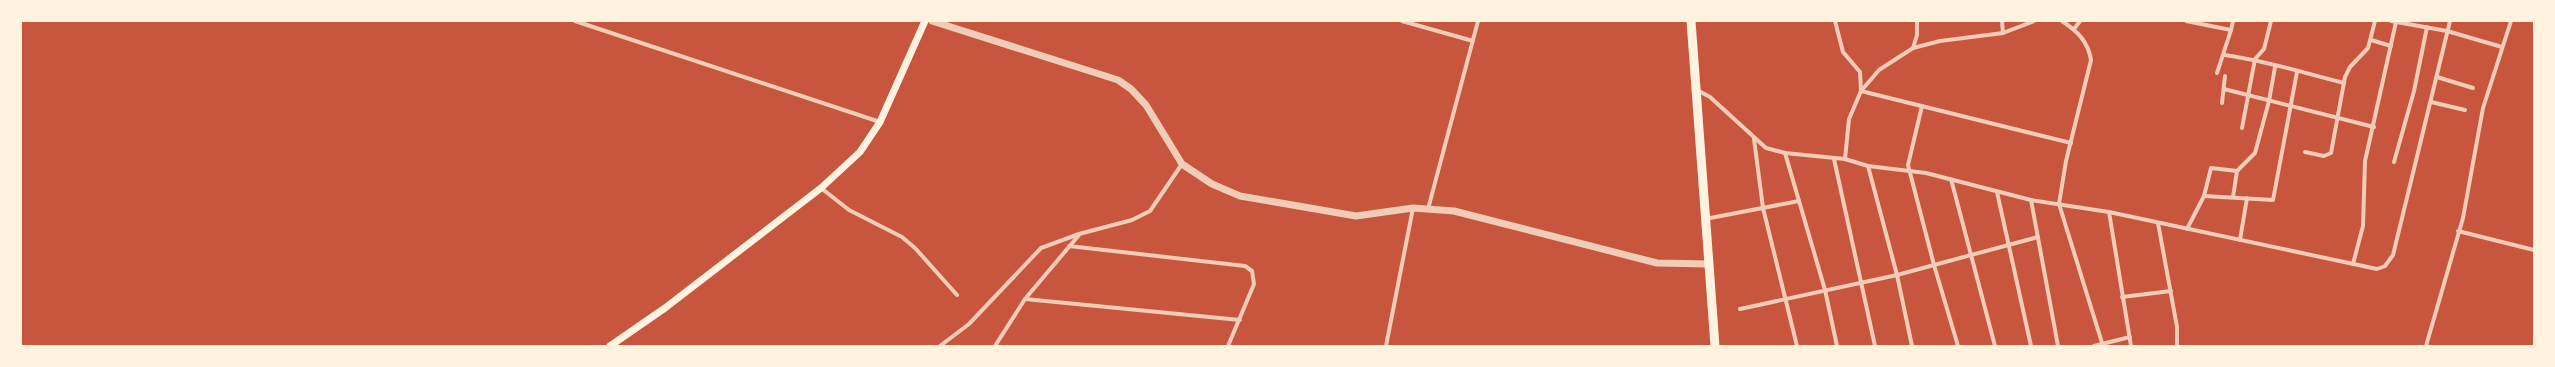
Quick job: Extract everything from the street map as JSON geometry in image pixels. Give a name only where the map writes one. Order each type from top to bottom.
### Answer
[{"type":"highway","points":[[1691,21],[1715,346]]},
{"type":"main road","points":[[610,346],[665,308],[821,188],[860,152],[880,122],[925,21]]},
{"type":"street","points":[[575,21],[880,122]]},
{"type":"street","points":[[932,21],[1118,80],[1131,89],[1146,106],[1182,164],[1212,184],[1240,196],[1356,216],[1413,208],[1454,211],[1657,263],[1709,264]]},
{"type":"street","points":[[1402,21],[1473,41]]},
{"type":"street","points":[[1428,209],[1478,21]]},
{"type":"street","points":[[1835,21],[1843,52],[1860,72],[1861,92]]},
{"type":"street","points":[[1913,48],[1917,35],[1917,21]]},
{"type":"street","points":[[2002,21],[2003,33]]},
{"type":"street","points":[[1845,159],[1849,119],[1861,92],[1879,70],[1913,48],[1940,41],[2003,33],[2034,21]]},
{"type":"street","points":[[2062,21],[2074,29],[2089,47],[2091,60],[2071,143],[2059,204],[2103,345]]},
{"type":"street","points":[[2074,29],[2080,21]]},
{"type":"street","points":[[2186,21],[2231,30]]},
{"type":"street","points":[[2217,73],[2224,55],[2233,21]]},
{"type":"street","points":[[2242,128],[2255,59],[2264,49],[2271,21]]},
{"type":"street","points":[[2305,152],[2324,156],[2331,153],[2344,83],[2350,67],[2364,54],[2371,40],[2375,21]]},
{"type":"street","points":[[2391,21],[2446,31],[2502,47]]},
{"type":"street","points":[[1697,90],[1710,97],[1754,139],[1766,148],[1785,153],[1845,159],[1868,166],[1912,171],[1951,179],[2031,200],[2109,212],[2377,269],[2385,266],[2391,259],[2431,102],[2446,31],[2450,21]]},
{"type":"street","points":[[2426,346],[2458,231],[2484,108],[2511,21]]},
{"type":"street","points":[[2353,264],[2363,226],[2365,161],[2374,127],[2396,22]]},
{"type":"street","points":[[2394,162],[2414,91],[2427,27]]},
{"type":"street","points":[[2371,40],[2391,46]]},
{"type":"street","points":[[2224,55],[2255,59],[2275,67],[2344,83]]},
{"type":"street","points":[[2233,197],[2237,170],[2255,153],[2269,101],[2275,67]]},
{"type":"street","points":[[2204,196],[2273,200],[2297,72]]},
{"type":"street","points":[[2222,103],[2225,76]]},
{"type":"street","points":[[2437,77],[2473,88]]},
{"type":"street","points":[[2224,89],[2374,127]]},
{"type":"street","points":[[1861,92],[2071,143]]},
{"type":"street","points":[[2431,102],[2465,110]]},
{"type":"street","points":[[1922,106],[1908,165],[1912,171],[1934,265],[1958,346]]},
{"type":"street","points":[[1754,139],[1763,208],[1797,346]]},
{"type":"street","points":[[1785,153],[1825,290],[1837,346]]},
{"type":"street","points":[[1834,159],[1875,346]]},
{"type":"street","points":[[940,346],[969,324],[1041,248],[1079,234],[1132,220],[1150,211],[1182,164]]},
{"type":"street","points":[[1868,166],[1897,275],[1912,346]]},
{"type":"street","points":[[2187,229],[2204,196],[2211,168],[2237,170]]},
{"type":"street","points":[[1951,179],[1995,346]]},
{"type":"street","points":[[821,188],[849,210],[902,237],[957,295]]},
{"type":"street","points":[[1997,192],[2010,244],[2031,346]]},
{"type":"street","points":[[2240,240],[2247,198]]},
{"type":"street","points":[[2031,200],[2058,346]]},
{"type":"street","points":[[1705,219],[1799,201]]},
{"type":"street","points":[[1386,346],[1413,208]]},
{"type":"street","points":[[2109,212],[2131,346]]},
{"type":"street","points":[[2158,223],[2177,327],[2177,346]]},
{"type":"street","points":[[2458,231],[2534,250]]},
{"type":"street","points":[[995,346],[1025,299],[1079,234]]},
{"type":"street","points":[[1740,309],[1897,275],[2038,237]]},
{"type":"street","points":[[1069,246],[1245,266],[1252,270],[1254,284],[1228,346]]},
{"type":"street","points":[[2122,297],[2171,291]]},
{"type":"street","points":[[1025,299],[1240,320]]},
{"type":"street","points":[[2094,346],[2103,345],[2130,336]]}]
